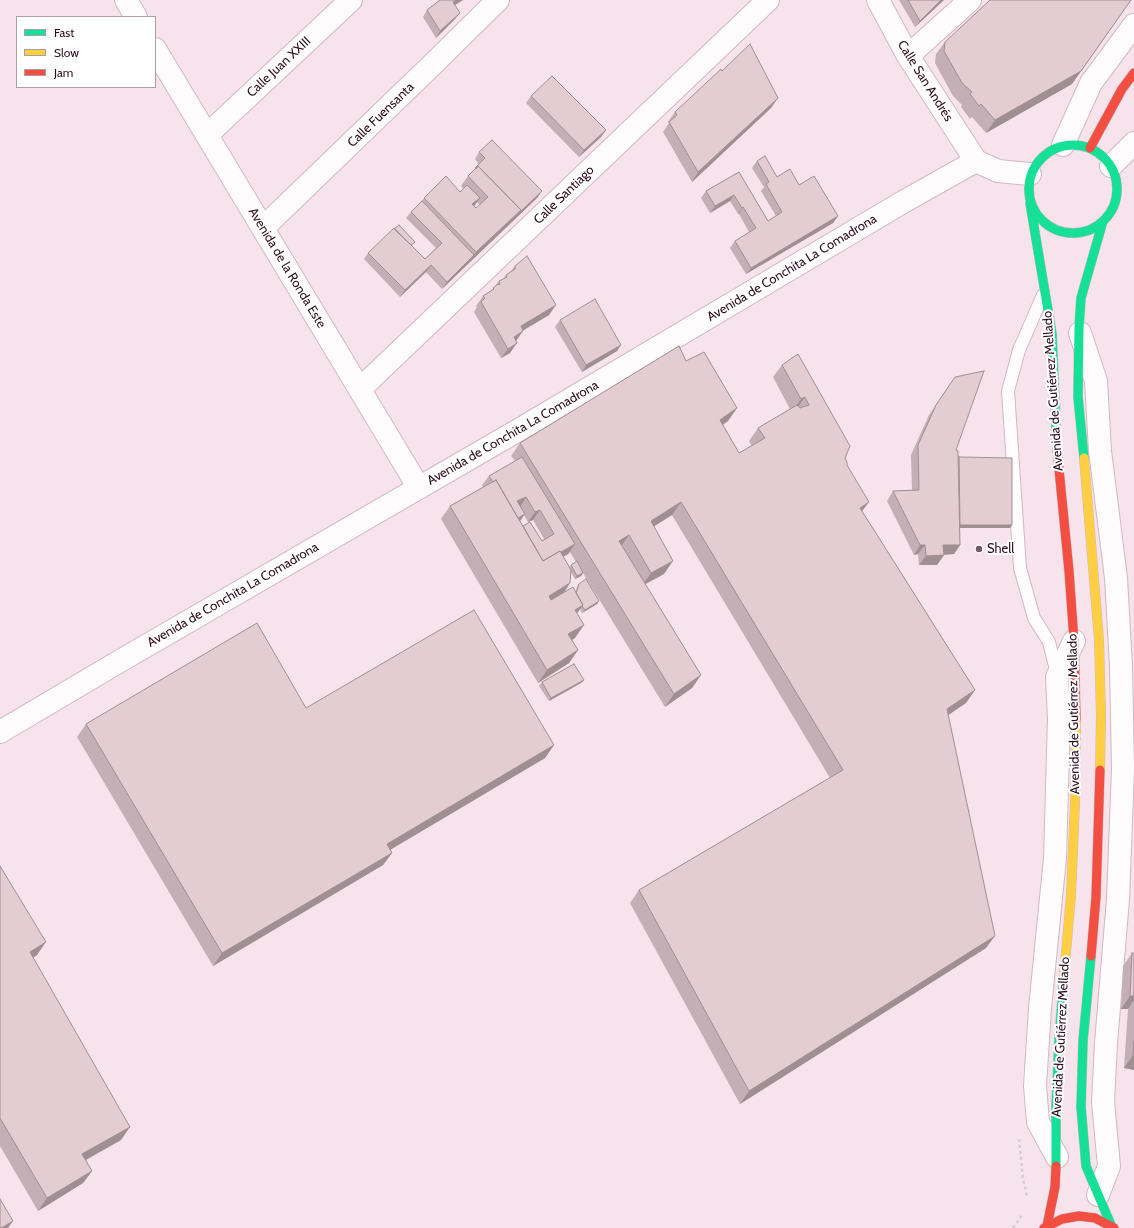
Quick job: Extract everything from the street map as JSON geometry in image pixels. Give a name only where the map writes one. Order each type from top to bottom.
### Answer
[{"type":"main road","points":[[1090,148],[1122,89],[1134,73]]},
{"type":"main road","points":[[1077,144],[1090,148],[1102,155],[1111,166],[1116,180],[1117,195],[1112,209],[1103,221],[1091,229],[1077,233],[1062,232],[1048,226],[1038,216],[1030,203],[1028,189],[1030,174],[1038,160],[1049,151],[1063,145],[1077,144]]},
{"type":"main road","name":"Avenida de Gutiérrez Mellado","points":[[1030,203],[1052,334],[1059,476],[1069,571],[1074,641],[1076,716],[1075,803],[1071,895],[1059,1040],[1056,1108],[1058,1157],[1055,1187],[1045,1227]]},
{"type":"main road","name":"Avenida de Gutiérrez Mellado","points":[[1103,221],[1081,298],[1079,328],[1078,397],[1094,569],[1099,640],[1101,716],[1100,804],[1096,897],[1084,1041],[1081,1107],[1086,1166],[1113,1227]]},
{"type":"main road","points":[[1045,1227],[1062,1219],[1079,1216],[1096,1218],[1113,1227]]},
{"type":"street","points":[[126,0],[135,16]]},
{"type":"street","name":"Calle Juan XXIII","points":[[207,134],[351,0]]},
{"type":"street","name":"Calle Fuensanta","points":[[263,228],[498,0]]},
{"type":"street","name":"Calle Santiago","points":[[360,389],[768,0]]},
{"type":"street","name":"Calle San Andrés","points":[[878,0],[908,56],[976,161]]},
{"type":"street","points":[[908,56],[970,0]]},
{"type":"street","points":[[1063,145],[1092,83],[1134,25]]},
{"type":"street","name":"Avenida de la Ronda Este","points":[[156,51],[419,488]]},
{"type":"street","points":[[1111,166],[1134,143]]},
{"type":"street","points":[[976,161],[998,171],[1030,174]]},
{"type":"street","name":"Avenida de Conchita La Comadrona","points":[[0,732],[976,161]]},
{"type":"street","points":[[1079,328],[1096,381],[1100,451],[1128,669],[1118,899],[1106,1043],[1103,1102],[1109,1166],[1098,1195]]},
{"type":"street","points":[[1058,1157],[1038,1122],[1035,1086],[1040,1008],[1055,858],[1059,718],[1058,677],[1074,641]]},
{"type":"lane","points":[[1045,290],[1019,350],[1008,391],[1020,568],[1034,618],[1049,642],[1058,677]]},
{"type":"building","points":[[440,0],[456,0],[453,2],[460,13],[440,31],[427,10]]},
{"type":"building","points":[[908,0],[941,0],[920,21]]},
{"type":"building","points":[[990,0],[1131,0],[1081,71],[995,120],[981,104],[979,106],[970,94],[972,92],[962,83],[944,51],[945,42]]},
{"type":"building","points":[[750,44],[778,98],[698,172],[669,122],[677,115],[675,112]]},
{"type":"building","points":[[552,76],[606,130],[584,150],[531,96]]},
{"type":"building","points":[[492,140],[542,191],[519,213],[521,210],[478,166],[476,169],[475,168],[485,158],[479,152]]},
{"type":"building","points":[[765,156],[777,177],[790,169],[799,185],[814,176],[838,216],[751,268],[735,241],[756,228],[734,195],[715,206],[706,191],[739,172],[768,221],[782,212],[766,184],[769,182],[757,161]]},
{"type":"building","points":[[478,166],[521,210],[476,252],[424,198],[446,176],[460,192],[467,185],[480,198],[472,204],[476,208],[488,197],[468,176]]},
{"type":"building","points":[[422,201],[474,255],[447,282],[431,265],[405,290],[368,253],[394,228],[425,259],[442,243],[411,212]]},
{"type":"building","points":[[399,225],[415,242],[411,245],[394,229]]},
{"type":"building","points":[[527,256],[556,305],[521,326],[523,331],[514,337],[517,343],[508,349],[481,302],[485,298],[483,296],[494,289],[493,288],[498,284],[499,285],[499,281],[507,277],[506,275],[515,269],[515,266]]},
{"type":"building","points":[[595,299],[621,345],[586,365],[560,320]]},
{"type":"building","points":[[679,346],[686,361],[704,352],[737,408],[720,420],[739,453],[765,438],[758,428],[797,405],[800,408],[809,405],[805,397],[801,399],[782,365],[798,354],[850,446],[845,458],[847,465],[869,502],[860,508],[975,690],[947,709],[995,936],[749,1091],[639,890],[843,770],[681,502],[651,521],[673,561],[651,573],[629,535],[619,541],[701,675],[674,694],[520,443]]},
{"type":"building","points":[[984,371],[956,450],[958,451],[960,545],[943,545],[944,555],[926,556],[925,545],[920,545],[893,491],[919,490],[918,445],[936,405],[955,377]]},
{"type":"building","points":[[522,457],[575,544],[543,561],[523,526],[530,522],[542,541],[554,534],[540,510],[535,512],[526,497],[517,501],[525,514],[518,518],[496,480],[493,482],[489,476]]},
{"type":"building","points":[[959,457],[1012,458],[1012,525],[960,525]]},
{"type":"building","points":[[496,480],[543,561],[560,551],[571,570],[570,583],[549,596],[551,600],[573,587],[583,605],[575,610],[584,625],[568,634],[578,650],[547,670],[450,506]]},
{"type":"building","points":[[577,561],[583,573],[577,576],[571,565]]},
{"type":"building","points":[[586,579],[599,601],[585,610],[576,593],[579,584]]},
{"type":"building","points":[[474,610],[554,745],[387,844],[392,853],[222,953],[86,724],[257,623],[306,708]]},
{"type":"building","points":[[574,664],[584,680],[551,698],[542,682]]},
{"type":"building","points":[[0,866],[46,942],[30,952],[130,1127],[82,1154],[92,1171],[47,1198],[0,1118]]},
{"type":"building","points":[[1132,953],[1134,953],[1134,996],[1130,996]]},
{"type":"building","points":[[0,1199],[13,1221],[1,1228],[0,1228]]},
{"type":"traffic: fast","points":[[1073,145],[1090,148],[1104,158],[1114,172],[1117,189],[1114,206],[1104,220],[1090,230],[1073,233],[1056,230],[1042,220],[1032,206],[1029,189],[1032,172],[1042,158],[1056,148],[1073,145]]},
{"type":"traffic: fast","points":[[1030,203],[1052,334],[1057,449]]},
{"type":"traffic: fast","points":[[1084,458],[1078,397],[1081,298],[1103,221]]},
{"type":"traffic: fast","points":[[1091,956],[1083,1041],[1081,1107],[1086,1166],[1111,1225]]},
{"type":"traffic: fast","points":[[1056,1166],[1056,1108],[1064,976]]},
{"type":"traffic: slow","points":[[1084,458],[1099,640],[1101,716],[1100,770]]},
{"type":"traffic: slow","points":[[1064,976],[1071,895],[1075,803],[1076,719]]},
{"type":"traffic: jam","points":[[1090,148],[1122,89],[1134,73]]},
{"type":"traffic: jam","points":[[1057,449],[1074,641],[1076,719]]},
{"type":"traffic: jam","points":[[1091,956],[1096,897],[1100,770]]},
{"type":"traffic: jam","points":[[1047,1226],[1055,1187],[1056,1166]]},
{"type":"traffic: jam","points":[[1044,1228],[1062,1219],[1079,1216],[1095,1218],[1114,1228]]},
{"type":"place","name":"Shell","points":[[979,549]]}]
